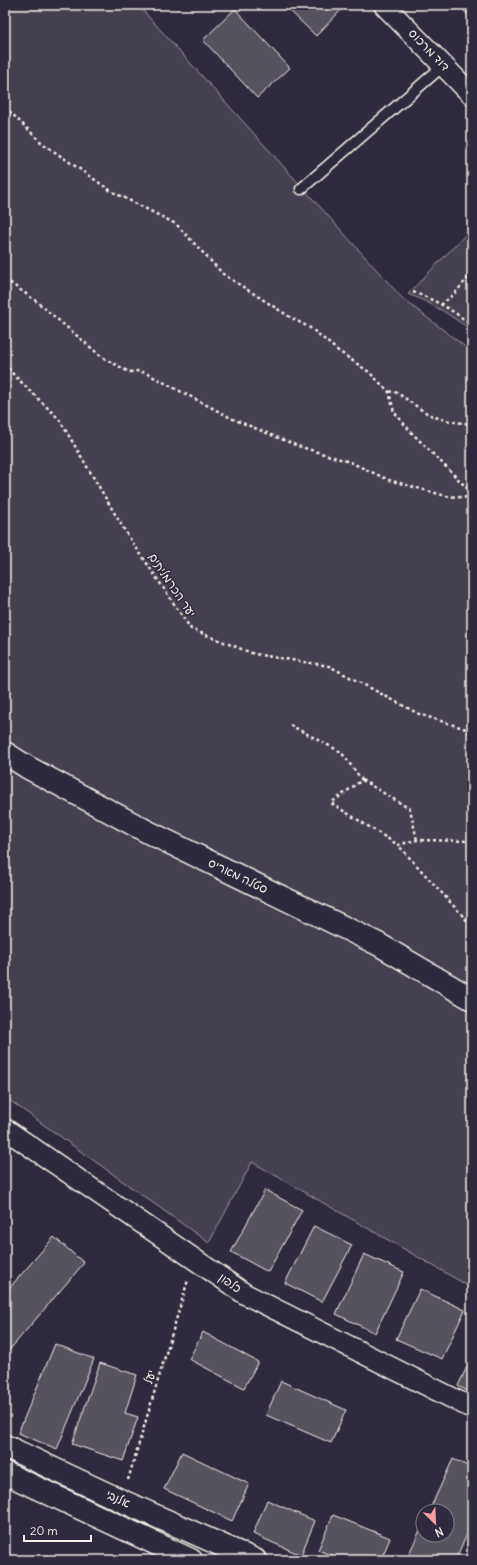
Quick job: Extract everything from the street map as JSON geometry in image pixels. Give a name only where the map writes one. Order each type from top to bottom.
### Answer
[{"type":"street","name":"דוד מרכוס","points":[[384,5],[472,95]]},
{"type":"street","name":"סטלה מאריס","points":[[5,753],[27,767],[148,832],[378,944],[472,999]]},
{"type":"street","name":"כלפון","points":[[5,1129],[245,1294],[472,1408]]},
{"type":"street","name":"אלנבי","points":[[5,1446],[122,1501],[255,1560]]},
{"type":"street","points":[[5,1474],[191,1560]]},
{"type":"lane","points":[[301,189],[444,65]]},
{"type":"path","points":[[5,106],[42,143],[105,187],[176,224],[223,274],[290,318],[312,329],[337,350],[369,372],[389,392],[394,412],[412,433],[472,493]]},
{"type":"path","points":[[441,304],[455,293],[472,276]]},
{"type":"path","points":[[5,279],[36,301],[102,357],[129,372],[139,371],[146,373],[233,419],[298,446],[350,462],[389,480],[446,496],[472,498]]},
{"type":"path","points":[[413,292],[441,304],[462,317],[472,326]]},
{"type":"path","name":"יער הכרמליתים","points":[[5,363],[12,373],[59,418],[125,531],[191,629],[254,654],[330,666],[419,714],[466,729],[472,736]]},
{"type":"path","points":[[389,392],[393,391],[406,397],[420,409],[444,420],[472,424]]},
{"type":"path","points":[[290,725],[341,752],[362,780],[410,809],[417,840]]},
{"type":"path","points":[[362,780],[331,803],[398,845],[472,926]]},
{"type":"path","points":[[398,845],[417,840],[472,841]]},
{"type":"path","name":"יעל","points":[[122,1501],[195,1259]]},
{"type":"shaded area","points":[[5,5],[138,5],[403,299],[472,352],[472,1288],[252,1162],[209,1243],[5,1097]]},
{"type":"shaded area","points":[[472,228],[472,331],[442,310],[408,294]]},
{"type":"building","points":[[284,5],[338,5],[342,9],[316,36]]},
{"type":"building","points":[[458,5],[472,5],[472,19]]},
{"type":"building","points":[[235,9],[290,68],[257,98],[203,40]]},
{"type":"building","points":[[265,1190],[302,1210],[268,1272],[231,1252]]},
{"type":"building","points":[[314,1226],[352,1245],[322,1302],[285,1283]]},
{"type":"building","points":[[54,1237],[84,1263],[5,1355],[5,1293]]},
{"type":"building","points":[[364,1254],[404,1272],[375,1333],[336,1314]]},
{"type":"building","points":[[420,1289],[465,1310],[442,1359],[396,1339]]},
{"type":"building","points":[[203,1332],[258,1362],[244,1388],[189,1359]]},
{"type":"building","points":[[55,1344],[94,1359],[57,1449],[18,1433]]},
{"type":"building","points":[[472,1356],[472,1393],[458,1386]]},
{"type":"building","points":[[100,1363],[137,1375],[125,1413],[138,1417],[123,1461],[72,1444]]},
{"type":"building","points":[[281,1381],[346,1410],[331,1443],[266,1415]]},
{"type":"building","points":[[182,1452],[249,1484],[232,1521],[164,1489]]},
{"type":"building","points":[[453,1459],[472,1468],[472,1524],[455,1560],[406,1560],[415,1541],[415,1543],[455,1543],[455,1503],[433,1503]]},
{"type":"building","points":[[267,1500],[315,1521],[301,1555],[253,1534]]},
{"type":"building","points":[[333,1515],[390,1538],[381,1560],[343,1560],[318,1550]]}]
